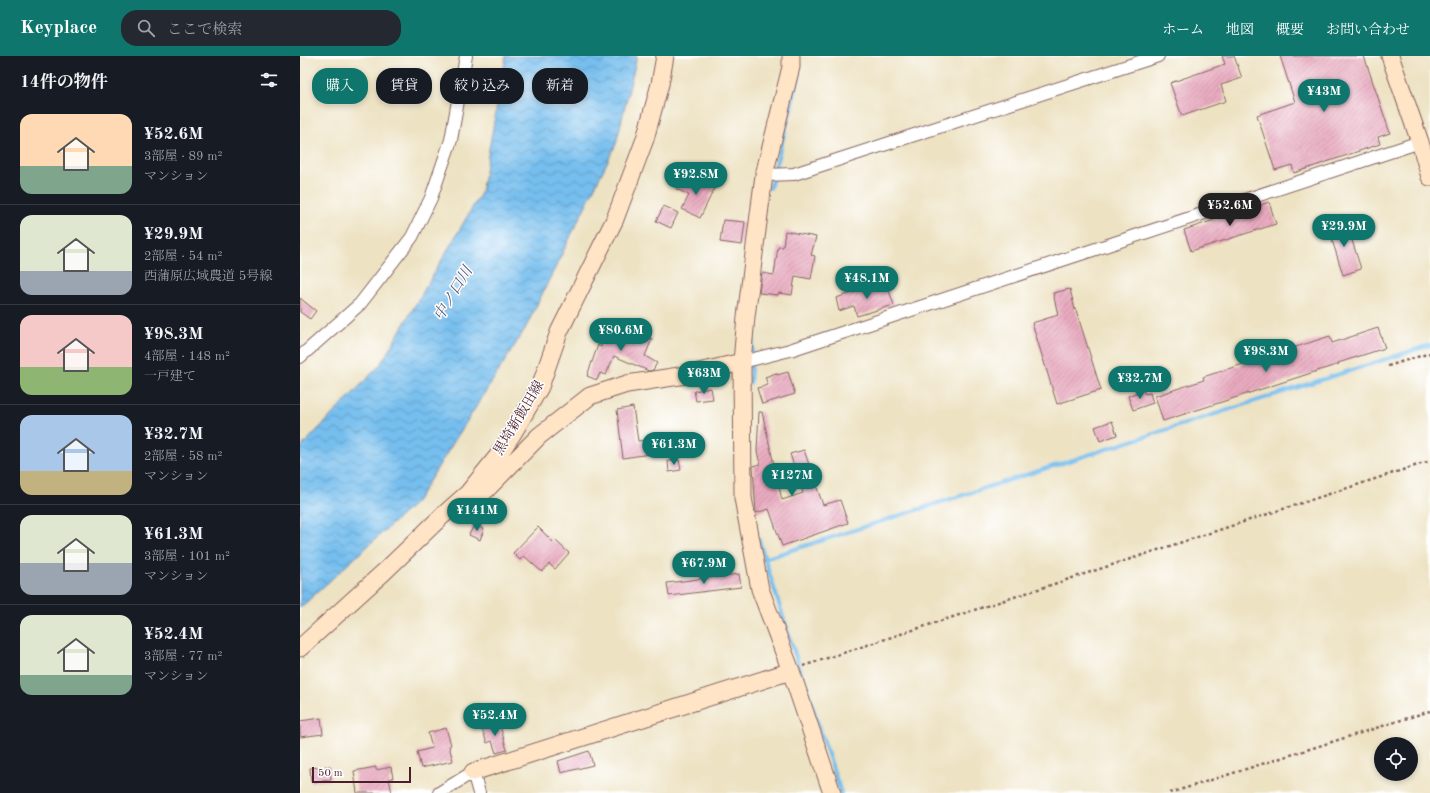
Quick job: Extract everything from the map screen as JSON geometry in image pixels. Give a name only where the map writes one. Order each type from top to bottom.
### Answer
[{"type":"street","points":[[300,357],[360,304],[412,237],[431,198],[451,140],[466,56]]},
{"type":"street","name":"黒埼新飯田線","points":[[300,648],[468,493],[497,456],[540,387],[559,332],[615,218],[645,139],[660,84],[665,56]]},
{"type":"street","points":[[791,56],[790,67],[764,175],[746,317],[742,362],[742,498],[760,589],[832,793]]},
{"type":"street","points":[[764,175],[794,174],[1158,56]]},
{"type":"street","points":[[1390,56],[1420,142],[1430,177]]},
{"type":"street","points":[[468,493],[485,491],[539,436],[590,396],[627,384],[686,375],[790,350],[1420,142]]},
{"type":"street","points":[[439,793],[472,772],[790,671]]},
{"type":"street","points":[[472,772],[479,793]]},
{"type":"path","points":[[1388,366],[1430,353]]},
{"type":"path","points":[[790,671],[1430,461]]},
{"type":"path","points":[[1170,793],[1430,712]]},
{"type":"water","name":"中ノ口川","points":[[506,56],[637,56],[616,144],[525,329],[416,502],[300,608],[300,448],[380,365],[481,193],[497,104],[524,104],[524,68],[504,68]]},
{"type":"building","points":[[1222,56],[1234,56],[1242,78],[1221,85],[1226,101],[1182,116],[1170,83],[1225,64]]},
{"type":"building","points":[[1280,56],[1364,56],[1390,133],[1378,137],[1380,144],[1294,173],[1292,165],[1275,170],[1257,115],[1295,102]]},
{"type":"building","points":[[682,177],[695,184],[697,178],[715,187],[700,218],[682,209],[689,195],[676,189]]},
{"type":"building","points":[[1269,202],[1276,224],[1191,251],[1184,230]]},
{"type":"building","points":[[664,206],[678,213],[671,228],[656,221]]},
{"type":"building","points":[[723,220],[745,222],[742,245],[720,242]]},
{"type":"building","points":[[1346,221],[1361,269],[1343,275],[1328,227]]},
{"type":"building","points":[[785,231],[816,237],[811,255],[815,256],[811,279],[795,276],[792,295],[779,293],[778,295],[759,293],[762,273],[774,275],[778,247],[783,247]]},
{"type":"building","points":[[886,282],[894,305],[857,316],[854,306],[839,311],[836,298]]},
{"type":"building","points":[[1070,289],[1075,310],[1101,390],[1057,404],[1032,323],[1058,315],[1053,293]]},
{"type":"building","points":[[300,298],[316,311],[310,319],[300,312]]},
{"type":"building","points":[[620,328],[652,339],[645,356],[657,363],[653,370],[649,371],[614,356],[606,375],[600,373],[597,380],[587,376],[598,345],[601,347],[608,329],[618,333]]},
{"type":"building","points":[[1378,328],[1385,348],[1163,421],[1155,396],[1204,380],[1203,377],[1330,336],[1332,343]]},
{"type":"building","points":[[788,372],[795,394],[762,404],[757,388],[768,385],[765,377],[776,373],[777,375]]},
{"type":"building","points":[[711,388],[713,399],[696,401],[694,391]]},
{"type":"building","points":[[1143,390],[1145,394],[1150,393],[1153,403],[1133,410],[1128,396]]},
{"type":"building","points":[[633,407],[638,441],[648,440],[650,454],[623,458],[617,410]]},
{"type":"building","points":[[759,412],[762,412],[782,500],[803,493],[790,454],[804,450],[823,505],[840,500],[848,523],[782,546],[769,509],[756,513],[753,466],[760,464],[757,451]]},
{"type":"building","points":[[1112,421],[1117,435],[1100,441],[1095,427]]},
{"type":"building","points":[[679,460],[681,470],[669,472],[668,461]]},
{"type":"building","points":[[474,525],[484,529],[480,540],[469,535]]},
{"type":"building","points":[[538,527],[554,543],[556,541],[569,553],[555,569],[549,564],[542,572],[524,556],[520,560],[513,553]]},
{"type":"building","points":[[739,574],[741,587],[669,596],[667,583]]},
{"type":"building","points":[[321,718],[323,734],[300,737],[300,721]]},
{"type":"building","points":[[499,722],[507,750],[496,753],[492,741],[487,743],[481,727]]},
{"type":"building","points":[[446,728],[451,745],[449,746],[453,761],[421,768],[417,752],[432,748],[428,733]]},
{"type":"building","points":[[589,751],[593,765],[561,773],[558,761]]},
{"type":"building","points":[[330,766],[331,780],[311,782],[310,768]]},
{"type":"building","points":[[376,767],[376,770],[391,767],[393,778],[389,779],[392,793],[357,793],[354,771]]},
{"type":"waterway","points":[[770,188],[798,80],[798,68]]},
{"type":"waterway","points":[[750,383],[753,334]]},
{"type":"waterway","points":[[764,559],[1430,345]]},
{"type":"waterway","points":[[759,540],[841,793]]}]
